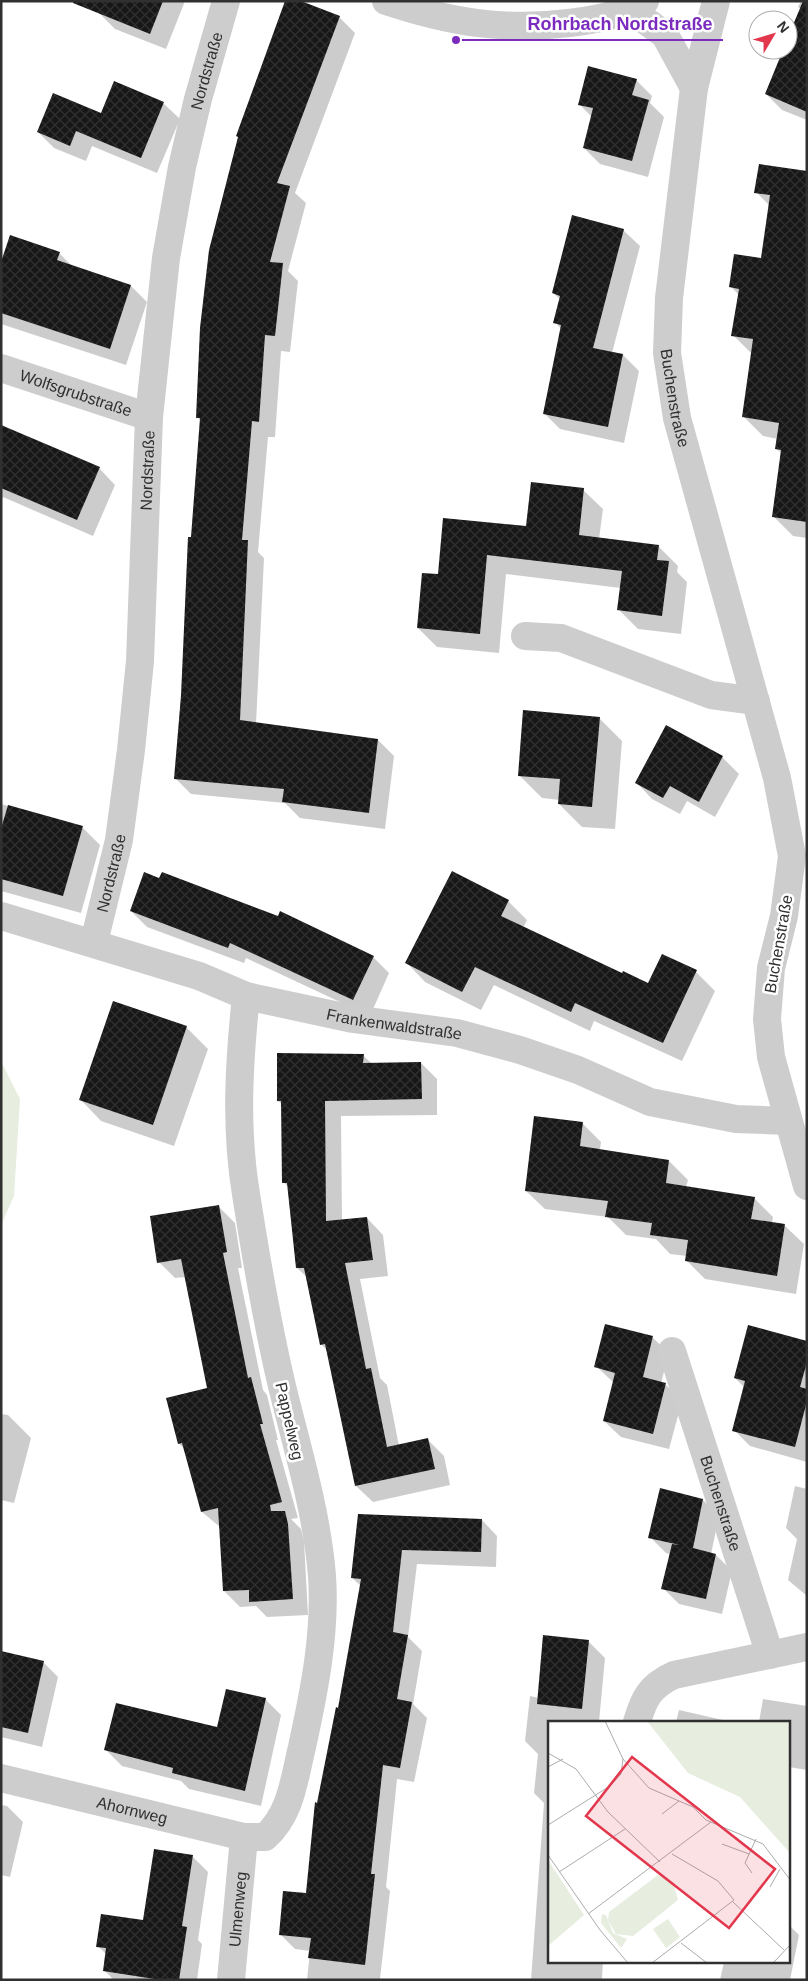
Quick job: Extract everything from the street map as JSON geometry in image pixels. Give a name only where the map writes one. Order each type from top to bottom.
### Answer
[{"type":"street","name":"Nordstraße","points":[[94,942],[119,840],[131,750],[140,661],[150,417],[166,258],[182,168],[198,99],[226,1]]},
{"type":"street","points":[[386,1],[414,10],[478,24],[532,28],[590,21],[638,6],[665,35],[694,88]]},
{"type":"street","name":"Buchenstraße","points":[[716,1],[694,88],[669,298],[667,353],[677,418],[778,778],[792,856],[784,916],[771,968],[767,1019],[771,1057],[787,1121],[807,1186]]},
{"type":"street","name":"Wolfsgrubstraße","points":[[1,368],[150,417]]},
{"type":"street","points":[[525,636],[561,638],[711,695],[756,701]]},
{"type":"street","name":"Frankenwaldstraße","points":[[1,916],[94,942],[199,976],[246,996],[353,1019],[457,1033],[520,1050],[578,1070],[650,1102],[736,1119],[787,1121]]},
{"type":"street","name":"Pappelweg","points":[[246,996],[239,1066],[238,1132],[246,1193],[276,1361],[313,1517],[322,1577],[321,1630],[315,1685],[289,1802],[277,1827],[254,1837]]},
{"type":"street","name":"Buchenstraße","points":[[672,1351],[770,1655]]},
{"type":"street","points":[[637,1721],[644,1701],[659,1682],[674,1675],[807,1647]]},
{"type":"street","name":"Ahornweg","points":[[1,1778],[254,1837]]},
{"type":"street","name":"Ulmenweg","points":[[231,1980],[254,1837]]},
{"type":"shaded area","points":[[1,1061],[20,1099],[14,1196],[1,1225]]},
{"type":"building","points":[[73,1],[163,1],[150,34],[73,3]]},
{"type":"building","points":[[285,1],[301,1],[340,16],[277,183],[290,186],[270,262],[283,263],[275,336],[265,335],[259,422],[252,421],[242,540],[248,540],[240,720],[378,739],[369,813],[282,802],[284,789],[174,779],[181,696],[188,537],[191,537],[200,418],[196,418],[200,328],[209,250],[238,137],[236,136]]},
{"type":"building","points":[[803,1],[807,1],[807,112],[765,94],[779,60],[798,60],[798,13]]},
{"type":"building","points":[[588,66],[637,79],[632,95],[649,100],[632,161],[583,148],[593,108],[578,105]]},
{"type":"building","points":[[114,81],[164,102],[141,158],[76,131],[70,146],[37,132],[53,93],[101,113]]},
{"type":"building","points":[[759,164],[807,171],[807,522],[772,517],[781,450],[775,449],[779,423],[742,417],[753,339],[731,336],[739,289],[729,287],[734,254],[761,258],[770,195],[754,193]]},
{"type":"building","points":[[572,215],[624,229],[593,348],[623,354],[608,427],[543,414],[561,325],[553,323],[560,296],[552,293]]},
{"type":"building","points":[[10,235],[60,252],[57,260],[131,285],[110,349],[1,313],[1,262]]},
{"type":"building","points":[[1,425],[100,467],[77,520],[1,488]]},
{"type":"building","points":[[531,482],[584,488],[579,535],[659,545],[657,560],[669,561],[662,616],[617,610],[622,571],[487,555],[480,634],[417,628],[422,573],[438,574],[443,518],[526,526]]},
{"type":"building","points":[[523,710],[600,717],[592,807],[558,804],[560,779],[518,776]]},
{"type":"building","points":[[666,725],[723,756],[699,802],[670,786],[663,798],[635,783]]},
{"type":"building","points":[[8,805],[83,826],[63,896],[1,879],[1,829]]},
{"type":"building","points":[[452,871],[509,900],[501,916],[622,973],[623,971],[648,983],[662,954],[697,970],[663,1043],[575,1003],[571,1012],[475,967],[462,992],[405,963]]},
{"type":"building","points":[[144,872],[159,878],[162,872],[278,916],[280,911],[374,956],[353,1000],[230,943],[228,948],[130,911]]},
{"type":"building","points":[[113,1001],[187,1026],[153,1125],[79,1100]]},
{"type":"building","points":[[277,1053],[364,1054],[363,1063],[421,1062],[422,1099],[325,1101],[326,1221],[367,1217],[373,1260],[345,1263],[366,1369],[371,1368],[387,1447],[428,1438],[435,1469],[355,1486],[325,1344],[320,1345],[304,1268],[296,1268],[287,1183],[282,1183],[281,1101],[277,1101]]},
{"type":"building","points":[[534,1116],[583,1122],[580,1146],[669,1160],[666,1183],[755,1197],[751,1219],[785,1224],[777,1276],[685,1261],[688,1240],[650,1235],[652,1223],[605,1217],[608,1201],[525,1191]]},
{"type":"building","points":[[219,1205],[227,1252],[223,1253],[248,1378],[251,1377],[263,1424],[260,1424],[282,1502],[270,1505],[271,1511],[285,1511],[288,1524],[293,1599],[249,1602],[249,1590],[223,1591],[218,1508],[201,1512],[182,1443],[178,1444],[166,1398],[207,1388],[181,1259],[157,1263],[150,1216]]},
{"type":"building","points":[[605,1324],[653,1336],[643,1377],[666,1383],[653,1434],[603,1421],[615,1373],[594,1367]]},
{"type":"building","points":[[748,1325],[807,1341],[807,1362],[800,1387],[807,1389],[807,1401],[795,1447],[732,1431],[745,1381],[734,1378]]},
{"type":"building","points":[[660,1488],[703,1499],[693,1548],[716,1554],[706,1599],[661,1589],[672,1544],[680,1545],[648,1538]]},
{"type":"building","points":[[358,1514],[482,1519],[481,1552],[402,1550],[393,1632],[408,1635],[397,1699],[412,1702],[400,1768],[383,1765],[371,1874],[375,1874],[365,1965],[308,1958],[311,1938],[279,1935],[283,1891],[306,1893],[315,1802],[317,1803],[336,1707],[338,1708],[361,1579],[351,1578]]},
{"type":"building","points":[[543,1635],[589,1640],[582,1709],[537,1704]]},
{"type":"building","points":[[1,1651],[44,1661],[28,1733],[1,1727]]},
{"type":"building","points":[[226,1689],[266,1698],[245,1791],[172,1773],[173,1768],[104,1750],[116,1703],[217,1727]]},
{"type":"building","points":[[154,1849],[193,1855],[182,1926],[187,1927],[179,1980],[161,1980],[103,1971],[106,1948],[96,1947],[101,1914],[143,1920]]},
{"type":"place","name":"Rohrbach Nordstraße","points":[[456,40]]}]
